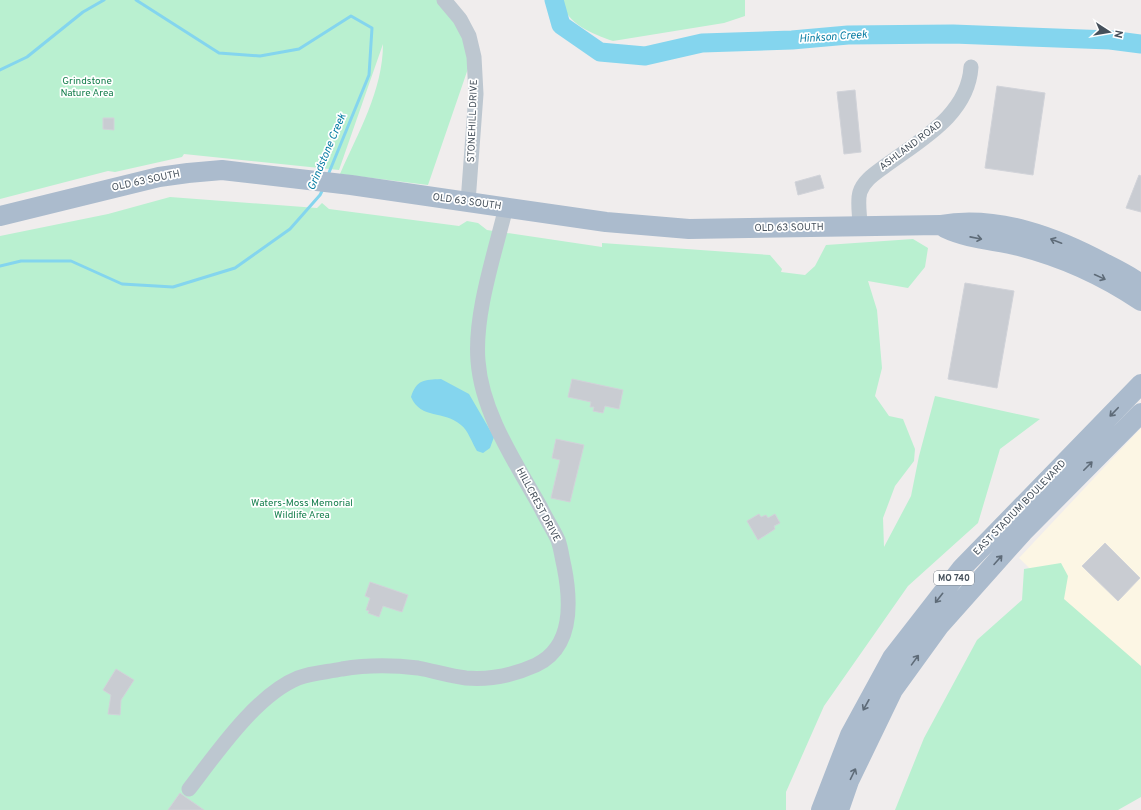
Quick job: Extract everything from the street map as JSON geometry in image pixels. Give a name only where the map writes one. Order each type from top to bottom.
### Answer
[{"type":"main road","name":"OLD 63 SOUTH","points":[[0,216],[159,177],[222,170],[351,185],[606,222],[689,229],[940,225],[960,222],[1005,226],[1028,231],[1081,250],[1141,284]]},
{"type":"main road","name":"OLD 63 SOUTH","points":[[940,225],[960,235],[1019,246],[1050,256],[1116,284],[1141,300]]},
{"type":"main road","name":"EAST STADIUM BOULEVARD","points":[[821,810],[850,735],[892,658],[962,568],[1141,384]]},
{"type":"main road","name":"EAST STADIUM BOULEVARD","points":[[839,810],[849,781],[893,690],[940,625],[1023,532],[1141,413]]},
{"type":"street","name":"STONEHILL DRIVE","points":[[444,0],[460,18],[469,36],[474,57],[476,94],[468,202]]},
{"type":"street","name":"ASHLAND ROAD","points":[[860,226],[860,192],[870,177],[942,124],[965,94],[971,67]]},
{"type":"street","name":"HILLCREST DRIVE","points":[[189,789],[236,728],[274,692],[297,678],[351,668],[380,666],[417,668],[463,677],[487,678],[502,676],[527,669],[544,661],[557,648],[565,633],[568,616],[568,590],[558,541],[503,440],[485,398],[478,361],[478,330],[506,207]]},
{"type":"shaded area","points":[[1141,428],[1141,678],[1019,558]]},
{"type":"green space","name":"Grindstone Nature Area","points":[[0,0],[439,0],[467,33],[472,57],[428,185],[340,174],[362,127],[374,95],[382,61],[383,44],[339,170],[184,154],[182,157],[115,172],[108,171],[0,199]]},
{"type":"green space","points":[[561,0],[745,0],[745,16],[724,23],[613,41],[597,35],[574,22],[568,16]]},
{"type":"green space","name":"Waters-Moss Memorial Wildlife Area","points":[[170,197],[317,208],[322,203],[329,209],[459,226],[467,221],[478,223],[487,230],[602,247],[602,243],[770,255],[782,269],[781,272],[805,275],[815,266],[826,245],[913,239],[928,248],[925,267],[908,288],[868,281],[877,310],[882,368],[875,396],[889,416],[903,419],[915,449],[914,461],[895,486],[883,518],[884,547],[911,496],[919,456],[935,396],[1040,419],[1000,449],[978,523],[908,586],[824,706],[786,792],[786,810],[0,810],[0,236],[108,214]]},
{"type":"green space","points":[[1061,563],[1068,576],[1064,599],[1141,666],[1141,797],[1118,810],[895,810],[924,738],[977,640],[1022,600],[1024,569]]},
{"type":"water","points":[[441,379],[469,394],[494,437],[490,448],[483,453],[477,451],[468,433],[461,425],[454,420],[421,409],[415,404],[411,397],[413,391],[422,382],[426,380]]},
{"type":"building","points":[[997,86],[1045,93],[1033,175],[985,168]]},
{"type":"building","points":[[855,90],[861,152],[844,154],[837,92]]},
{"type":"building","points":[[103,118],[114,118],[114,130],[103,129]]},
{"type":"building","points":[[820,175],[824,188],[798,195],[795,182]]},
{"type":"building","points":[[1139,175],[1141,176],[1141,212],[1126,208]]},
{"type":"building","points":[[965,283],[1014,291],[997,388],[948,379]]},
{"type":"building","points":[[572,379],[623,390],[619,409],[605,406],[603,413],[593,411],[594,407],[590,407],[591,402],[568,397]]},
{"type":"building","points":[[556,439],[584,445],[570,502],[551,498],[560,460],[552,458]]},
{"type":"building","points":[[759,514],[761,517],[766,515],[768,518],[775,514],[780,523],[774,526],[775,529],[758,540],[747,521]]},
{"type":"building","points":[[1105,543],[1140,578],[1118,601],[1082,566]]},
{"type":"building","points":[[370,582],[408,595],[402,612],[383,606],[379,617],[368,613],[369,611],[366,610],[370,598],[365,596]]},
{"type":"building","points":[[116,669],[134,680],[121,700],[120,715],[108,714],[111,695],[103,690]]},
{"type":"building","points":[[180,793],[184,796],[204,810],[168,810]]},
{"type":"waterway","name":"Grindstone Creek","points":[[0,70],[27,57],[83,12],[104,0]]},
{"type":"waterway","name":"Grindstone Creek","points":[[136,0],[219,53],[260,56],[299,49],[351,16],[372,28],[369,75],[328,175]]},
{"type":"waterway","name":"Hinkson Creek","points":[[554,0],[561,25],[600,52],[645,56],[702,43],[792,40],[848,35],[953,34],[1110,40],[1141,44]]},
{"type":"waterway","name":"Grindstone Creek","points":[[0,266],[21,261],[71,261],[122,284],[173,287],[235,268],[290,229],[320,195],[323,189]]}]
